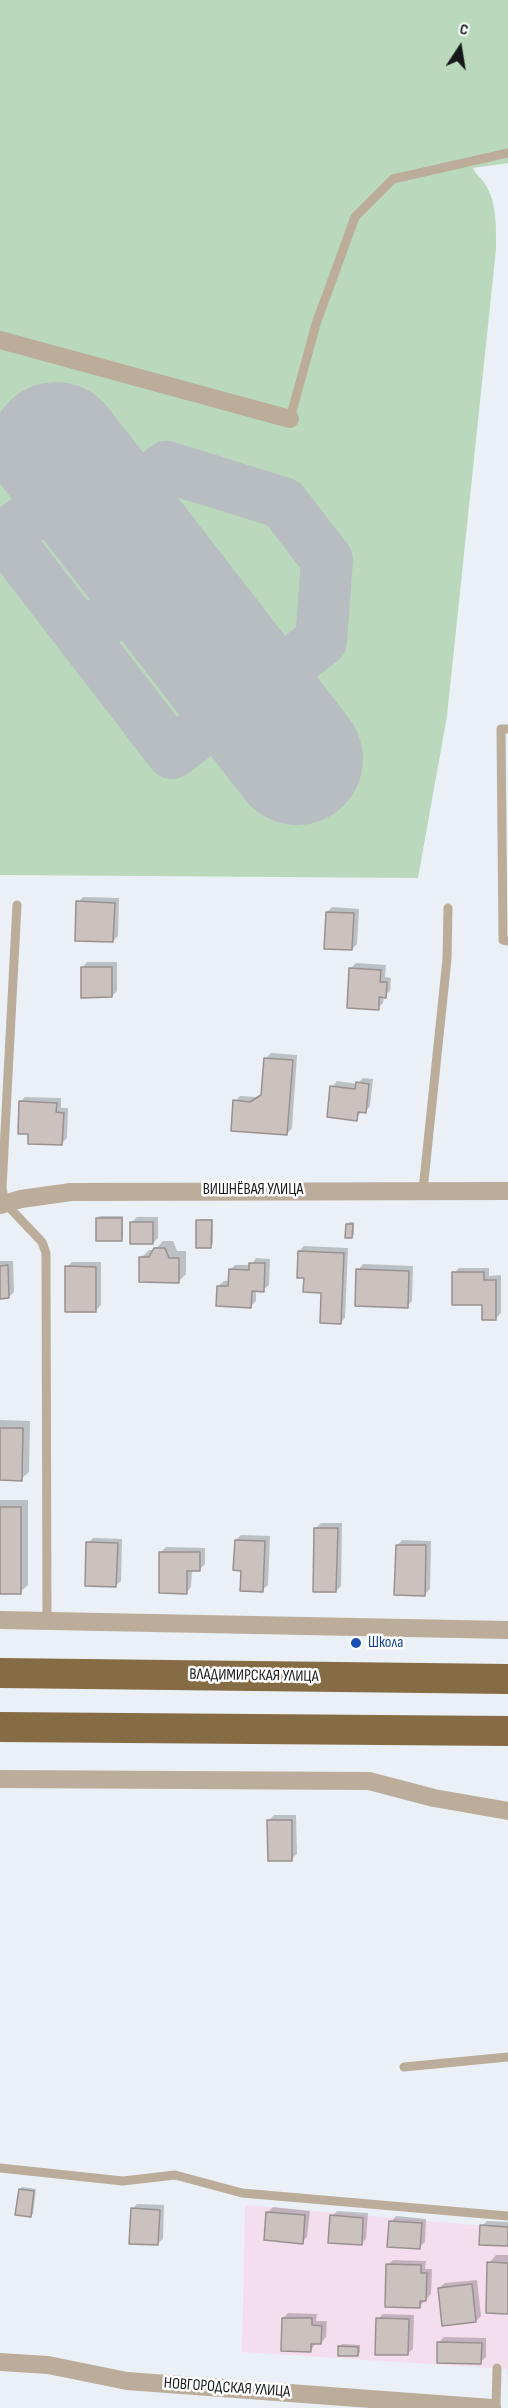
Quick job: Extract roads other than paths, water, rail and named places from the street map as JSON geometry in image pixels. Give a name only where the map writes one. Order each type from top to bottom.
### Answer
[{"type":"highway","name":"ВЛАДИМИРСКАЯ УЛИЦА","points":[[0,1673],[508,1679]]},
{"type":"highway","points":[[0,1727],[508,1731]]},
{"type":"street","points":[[0,340],[290,419]]},
{"type":"street","name":"ВИШНЁВАЯ УЛИЦА","points":[[3,1204],[71,1192],[508,1191]]},
{"type":"street","points":[[0,1620],[508,1630]]},
{"type":"street","points":[[0,1779],[369,1781],[434,1798],[508,1810]]},
{"type":"street","name":"НОВГОРОДСКАЯ УЛИЦА","points":[[0,2362],[48,2365],[127,2381],[494,2408]]},
{"type":"lane","points":[[290,419],[316,324],[355,217],[393,178],[508,153]]},
{"type":"lane","points":[[508,729],[501,729],[503,940],[508,940]]},
{"type":"lane","points":[[17,905],[2,1188],[3,1204],[42,1242],[46,1253],[47,1621]]},
{"type":"lane","points":[[423,1190],[447,959],[448,908]]},
{"type":"lane","points":[[404,2067],[508,2057]]},
{"type":"lane","points":[[0,2168],[123,2181],[175,2175],[242,2193],[508,2216]]},
{"type":"lane","points":[[494,2408],[497,2368]]},
{"type":"place","name":"Школа","points":[[356,1643]]}]
